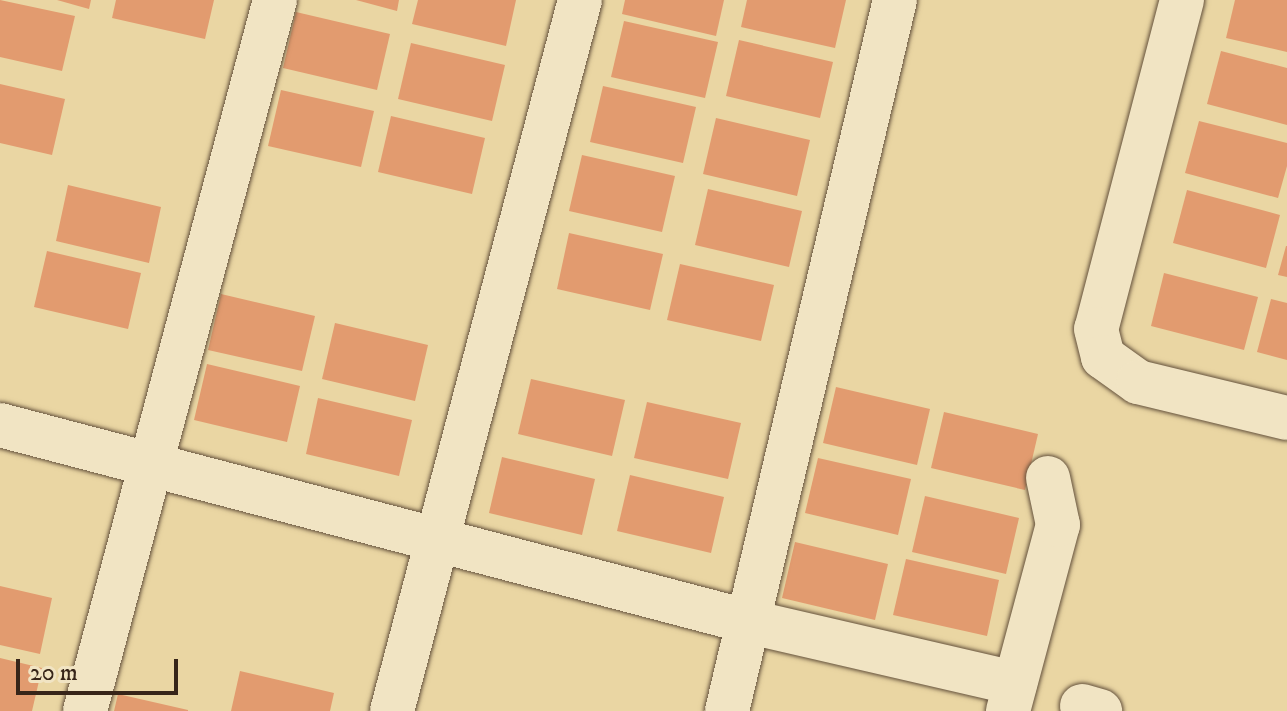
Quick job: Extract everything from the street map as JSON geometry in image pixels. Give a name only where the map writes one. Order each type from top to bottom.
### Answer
[{"type":"street","points":[[85,711],[275,0]]},
{"type":"street","points":[[392,711],[580,0]]},
{"type":"street","points":[[727,711],[895,0]]},
{"type":"street","points":[[1182,0],[1096,329],[1103,357],[1138,382],[1287,418]]},
{"type":"street","points":[[0,425],[750,622],[1011,697],[1058,525],[1048,478]]},
{"type":"building","points":[[0,0],[75,16],[62,71],[0,57]]},
{"type":"building","points":[[57,0],[91,0],[89,9]]},
{"type":"building","points":[[116,0],[214,0],[205,39],[112,18]]},
{"type":"building","points":[[356,0],[399,0],[397,11]]},
{"type":"building","points":[[418,0],[516,0],[506,46],[412,24]]},
{"type":"building","points":[[625,0],[724,0],[716,36],[622,14]]},
{"type":"building","points":[[747,0],[846,0],[835,48],[741,27]]},
{"type":"building","points":[[1235,0],[1287,0],[1287,52],[1226,38]]},
{"type":"building","points":[[296,12],[390,34],[377,90],[283,68]]},
{"type":"building","points":[[624,21],[718,42],[705,98],[611,77]]},
{"type":"building","points":[[739,40],[833,62],[820,118],[726,96]]},
{"type":"building","points":[[411,43],[505,65],[492,121],[398,99]]},
{"type":"building","points":[[1221,51],[1287,68],[1287,125],[1207,104]]},
{"type":"building","points":[[0,84],[65,99],[52,155],[0,143]]},
{"type":"building","points":[[603,86],[696,107],[683,163],[590,142]]},
{"type":"building","points":[[281,90],[374,111],[361,167],[268,146]]},
{"type":"building","points":[[391,116],[485,138],[472,194],[378,172]]},
{"type":"building","points":[[716,118],[810,140],[797,196],[703,174]]},
{"type":"building","points":[[1199,121],[1287,143],[1287,166],[1278,198],[1185,173]]},
{"type":"building","points":[[582,155],[675,176],[662,232],[569,211]]},
{"type":"building","points":[[68,185],[161,207],[149,263],[56,241]]},
{"type":"building","points":[[708,189],[802,211],[789,267],[695,245]]},
{"type":"building","points":[[1187,190],[1280,215],[1266,268],[1173,243]]},
{"type":"building","points":[[569,233],[663,254],[650,310],[557,289]]},
{"type":"building","points":[[1287,246],[1287,277],[1278,275]]},
{"type":"building","points":[[47,251],[141,273],[128,329],[34,307]]},
{"type":"building","points":[[680,264],[774,285],[761,341],[667,320]]},
{"type":"building","points":[[1164,273],[1258,297],[1244,350],[1151,326]]},
{"type":"building","points":[[221,294],[315,316],[302,371],[208,350]]},
{"type":"building","points":[[1271,299],[1287,303],[1287,360],[1257,352]]},
{"type":"building","points":[[335,323],[428,345],[415,401],[322,379]]},
{"type":"building","points":[[207,364],[300,386],[287,442],[194,420]]},
{"type":"building","points":[[531,379],[625,400],[612,456],[518,434]]},
{"type":"building","points":[[836,387],[930,409],[917,465],[823,443]]},
{"type":"building","points":[[318,398],[412,420],[399,476],[306,454]]},
{"type":"building","points":[[647,402],[741,423],[728,479],[634,458]]},
{"type":"building","points":[[944,412],[1038,434],[1025,490],[931,468]]},
{"type":"building","points":[[502,457],[595,479],[582,535],[489,513]]},
{"type":"building","points":[[818,458],[911,479],[898,535],[805,513]]},
{"type":"building","points":[[630,475],[724,497],[711,553],[617,531]]},
{"type":"building","points":[[925,496],[1019,518],[1006,574],[912,552]]},
{"type":"building","points":[[795,542],[888,564],[875,620],[782,598]]},
{"type":"building","points":[[906,559],[999,580],[987,636],[893,615]]},
{"type":"building","points":[[0,586],[52,598],[40,654],[0,645]]},
{"type":"building","points":[[0,658],[42,668],[32,711],[0,711]]},
{"type":"building","points":[[240,671],[334,693],[330,711],[231,711]]},
{"type":"building","points":[[118,694],[188,710],[188,711],[114,711]]}]
